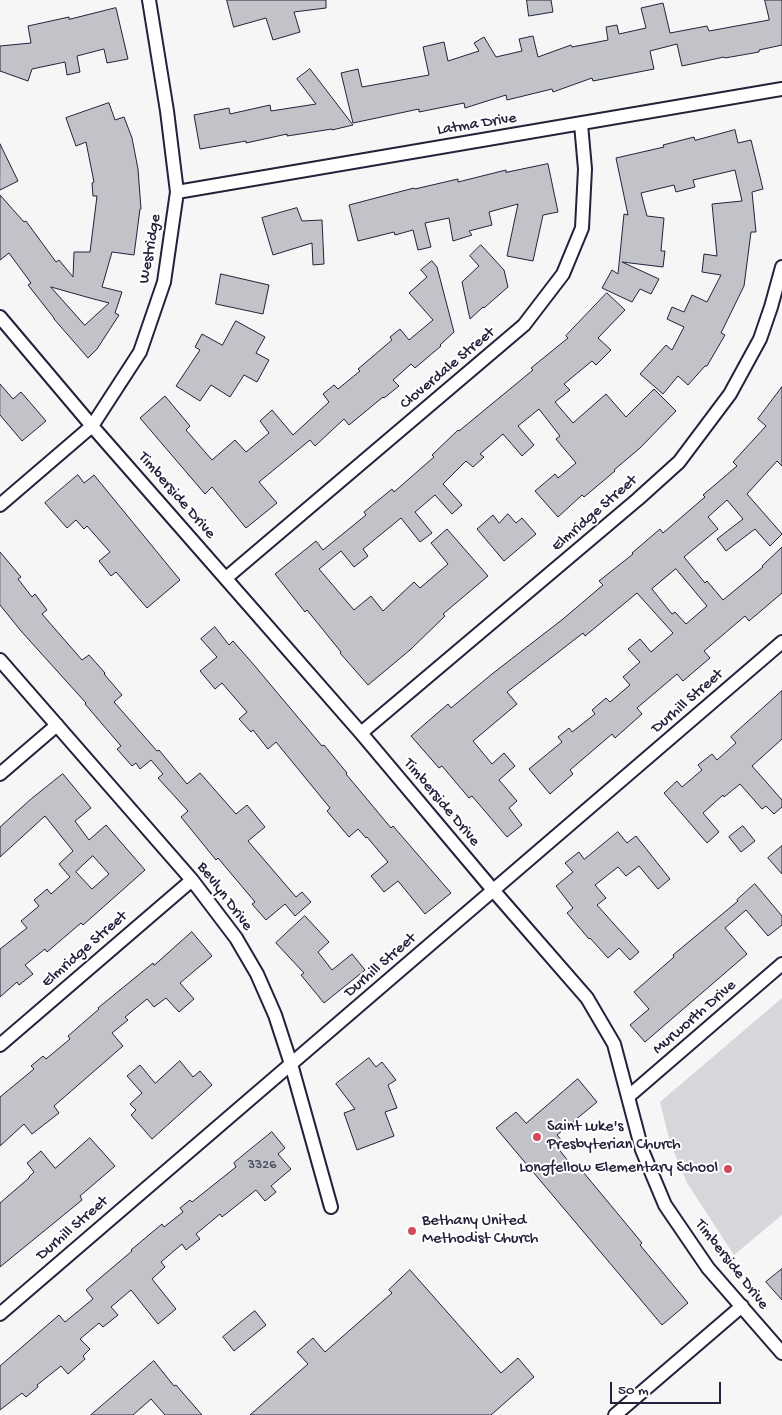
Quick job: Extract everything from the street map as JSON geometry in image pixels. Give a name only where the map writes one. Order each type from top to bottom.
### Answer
[{"type":"street","name":"Westridge","points":[[0,505],[92,426],[140,352],[164,282],[177,192],[167,111],[149,0]]},
{"type":"street","name":"Latma Drive","points":[[177,192],[782,89]]},
{"type":"street","name":"Cloverdale Street","points":[[226,578],[524,325],[563,274],[582,228],[586,169],[581,124]]},
{"type":"street","name":"Elmridge Street","points":[[361,733],[638,499],[678,462],[730,394],[760,339],[782,267]]},
{"type":"street","name":"Timberside Drive","points":[[0,317],[92,426],[361,733],[587,998],[614,1044],[642,1150],[665,1205],[708,1268],[782,1353]]},
{"type":"street","name":"Durhill Street","points":[[0,1314],[782,642]]},
{"type":"street","name":"Bevlyn Drive","points":[[0,660],[192,880],[236,938],[257,974],[275,1015],[291,1064],[331,1207]]},
{"type":"street","points":[[0,774],[57,725]]},
{"type":"street","name":"Elmridge Street","points":[[0,1045],[192,880]]},
{"type":"street","name":"Murworth Drive","points":[[628,1096],[782,964]]},
{"type":"street","points":[[615,1415],[742,1306]]},
{"type":"shaded area","name":"Longfellow Elementary School","points":[[782,998],[782,1215],[734,1255],[687,1183],[670,1142],[660,1102]]},
{"type":"building","points":[[227,0],[326,0],[326,8],[294,12],[300,32],[273,40],[266,18],[234,27]]},
{"type":"building","points":[[527,0],[551,0],[553,12],[529,16]]},
{"type":"building","points":[[765,0],[782,0],[782,45],[759,50],[759,52],[682,66],[677,44],[650,51],[654,69],[593,81],[592,78],[553,92],[552,89],[507,100],[506,95],[465,108],[464,103],[419,112],[419,109],[353,123],[341,73],[358,69],[362,87],[429,75],[423,47],[444,42],[448,61],[479,51],[474,43],[484,37],[496,57],[522,51],[519,39],[533,36],[538,57],[571,45],[572,47],[608,40],[606,27],[617,25],[619,34],[646,28],[641,8],[663,3],[670,33],[707,26],[709,31],[769,20]]},
{"type":"building","points":[[116,8],[128,59],[107,63],[104,49],[77,56],[80,72],[67,75],[65,62],[32,69],[28,81],[0,71],[0,46],[31,43],[28,26]]},
{"type":"building","points":[[310,69],[353,125],[332,130],[287,136],[287,134],[246,143],[246,141],[200,149],[194,115],[229,108],[230,114],[270,105],[271,111],[316,104],[297,79]]},
{"type":"building","points":[[109,103],[115,120],[124,117],[132,138],[138,169],[141,209],[134,255],[112,252],[102,287],[122,292],[115,313],[119,315],[97,349],[88,358],[54,319],[28,285],[31,283],[9,253],[0,260],[0,195],[24,222],[26,221],[56,262],[59,260],[73,277],[74,252],[90,252],[97,196],[93,196],[92,183],[94,182],[86,142],[76,146],[66,118]],"holes":[[[51,287],[109,303],[85,325]]]},
{"type":"building","points":[[735,130],[738,143],[751,140],[763,189],[752,192],[756,232],[751,232],[744,286],[721,333],[725,335],[707,366],[688,385],[678,376],[663,394],[640,374],[666,345],[672,350],[684,327],[667,319],[672,307],[684,312],[692,295],[707,302],[721,275],[702,272],[704,254],[717,256],[712,204],[742,201],[735,170],[693,180],[695,187],[676,192],[674,185],[641,193],[647,216],[664,218],[661,251],[665,251],[663,267],[622,262],[659,279],[651,294],[640,289],[632,302],[602,288],[612,270],[618,274],[624,214],[628,215],[616,158],[664,147],[663,145],[694,137],[695,140]]},
{"type":"building","points":[[0,144],[18,181],[0,190]]},
{"type":"building","points":[[548,164],[558,212],[543,215],[533,261],[507,256],[518,204],[489,212],[492,225],[469,231],[472,235],[453,241],[449,218],[425,223],[431,247],[418,250],[413,230],[395,235],[394,232],[358,241],[349,205],[414,188],[458,179],[458,182],[506,170],[506,172]]},
{"type":"building","points":[[297,208],[302,221],[322,220],[324,264],[313,265],[312,243],[273,255],[262,218]]},
{"type":"building","points":[[481,245],[504,270],[508,287],[470,319],[462,282],[479,266],[470,256]]},
{"type":"building","points":[[432,261],[437,267],[454,332],[415,368],[411,364],[393,380],[399,386],[349,425],[344,419],[315,446],[310,440],[259,482],[277,503],[246,528],[212,487],[205,494],[140,418],[165,396],[190,426],[186,430],[212,460],[235,440],[246,452],[269,433],[260,421],[272,410],[293,435],[329,402],[323,394],[334,385],[338,389],[360,371],[358,369],[392,340],[390,337],[400,329],[409,340],[433,320],[409,293],[427,277],[421,270]]},
{"type":"building","points":[[221,274],[269,285],[263,314],[216,304]]},
{"type":"building","points":[[607,293],[625,310],[598,338],[611,350],[596,365],[592,361],[564,384],[570,390],[555,402],[573,423],[606,394],[626,417],[654,389],[676,411],[615,471],[584,497],[582,495],[558,517],[535,491],[555,474],[558,478],[576,463],[556,439],[560,436],[539,409],[518,426],[534,445],[522,456],[503,434],[480,454],[484,457],[473,467],[466,461],[443,484],[462,505],[452,514],[435,495],[415,512],[432,533],[420,542],[401,518],[363,549],[368,556],[354,567],[341,551],[319,569],[354,610],[371,596],[383,611],[414,582],[420,588],[448,564],[431,543],[447,529],[488,576],[443,614],[445,616],[410,650],[368,685],[275,574],[316,541],[323,550],[366,515],[364,512],[392,489],[394,492],[434,457],[432,455],[458,430],[533,370],[531,368],[568,338],[566,336]]},
{"type":"building","points":[[236,321],[265,337],[256,353],[269,360],[257,382],[244,375],[230,397],[211,385],[200,401],[176,386],[200,350],[195,347],[202,334],[222,345]]},
{"type":"building","points":[[0,384],[13,399],[21,392],[46,421],[22,441],[0,415]]},
{"type":"building","points":[[782,387],[782,466],[777,461],[747,494],[782,534],[770,546],[755,529],[726,551],[717,539],[743,519],[727,500],[708,517],[718,529],[684,557],[705,583],[707,581],[723,600],[763,567],[782,547],[782,593],[749,621],[745,616],[704,651],[710,658],[683,681],[677,674],[637,708],[642,714],[615,738],[612,734],[570,770],[573,774],[550,794],[529,769],[562,742],[558,737],[569,728],[572,732],[595,714],[592,710],[606,698],[610,702],[630,685],[623,677],[640,662],[628,649],[640,639],[651,652],[673,633],[637,593],[585,636],[583,633],[507,692],[517,704],[473,741],[492,764],[504,753],[515,766],[499,780],[517,801],[509,808],[522,825],[507,837],[472,796],[469,798],[442,766],[439,768],[411,736],[448,704],[451,708],[563,619],[603,585],[599,581],[633,554],[660,529],[663,533],[705,497],[703,495],[737,466],[733,462],[766,426],[758,419]],"holes":[[[676,569],[707,606],[686,624],[675,612],[672,614],[652,589]]]},
{"type":"building","points":[[78,475],[84,483],[94,475],[180,580],[147,608],[116,572],[111,576],[99,561],[110,552],[87,526],[84,529],[76,520],[67,528],[45,503]]},
{"type":"building","points":[[508,514],[516,523],[522,518],[536,534],[504,561],[477,529],[493,515],[499,523]]},
{"type":"building","points":[[0,552],[21,577],[18,579],[32,597],[35,594],[47,610],[42,614],[82,660],[89,655],[105,673],[122,695],[114,702],[157,751],[159,750],[187,784],[200,773],[236,814],[247,805],[265,827],[248,841],[296,897],[302,892],[311,902],[295,916],[285,904],[266,920],[252,904],[255,902],[218,858],[216,860],[181,817],[188,811],[158,778],[163,774],[151,760],[140,769],[136,763],[132,766],[117,749],[121,746],[86,703],[21,631],[0,605]]},
{"type":"building","points":[[215,627],[229,645],[233,641],[322,746],[324,745],[391,828],[393,826],[451,893],[425,914],[398,881],[384,892],[371,876],[388,862],[358,829],[349,837],[327,811],[330,808],[276,742],[268,749],[253,730],[251,732],[239,719],[247,712],[222,683],[215,689],[200,671],[217,657],[201,639]]},
{"type":"building","points":[[782,691],[782,739],[752,766],[782,800],[782,807],[774,814],[766,806],[762,809],[740,784],[724,797],[723,795],[703,813],[719,832],[707,843],[664,793],[677,781],[682,787],[702,770],[698,765],[712,754],[717,760],[736,743],[731,737]]},
{"type":"building","points":[[63,774],[91,808],[75,821],[89,840],[106,825],[145,870],[83,925],[81,923],[47,952],[45,949],[25,965],[33,974],[19,985],[17,982],[0,997],[0,949],[27,928],[21,921],[39,906],[34,900],[47,889],[51,894],[70,877],[59,864],[73,851],[45,816],[0,857],[0,827]],"holes":[[[93,856],[109,874],[92,889],[76,872]]]},
{"type":"building","points":[[743,826],[755,841],[741,852],[729,837]]},
{"type":"building","points":[[618,832],[627,843],[636,836],[670,879],[658,889],[639,866],[626,876],[618,867],[595,885],[606,898],[597,905],[639,952],[630,960],[619,948],[608,958],[589,939],[567,913],[573,908],[556,886],[573,872],[565,863],[579,852],[584,859]]},
{"type":"building","points":[[782,846],[782,874],[768,858]]},
{"type":"building","points":[[755,884],[782,916],[782,925],[768,936],[746,910],[725,928],[747,954],[645,1042],[630,1025],[649,1009],[634,992],[674,957],[673,955],[738,901]]},
{"type":"building","points":[[305,916],[329,942],[318,952],[332,970],[352,954],[365,970],[324,1003],[301,975],[304,973],[276,943]]},
{"type":"building","points":[[192,932],[212,956],[180,983],[194,999],[179,1012],[166,998],[154,1007],[147,999],[125,1017],[128,1020],[112,1033],[123,1046],[54,1106],[59,1113],[32,1134],[24,1124],[0,1146],[0,1097],[34,1069],[31,1066],[43,1056],[46,1059],[70,1039],[68,1036],[98,1008],[153,963],[154,965]]},
{"type":"building","points":[[369,1058],[376,1067],[382,1062],[396,1080],[388,1085],[397,1108],[385,1112],[394,1136],[357,1150],[344,1113],[355,1109],[336,1084]]},
{"type":"building","points":[[180,1061],[193,1077],[200,1071],[212,1085],[152,1139],[131,1115],[136,1110],[130,1104],[142,1093],[127,1076],[140,1065],[155,1083]]},
{"type":"building","points":[[578,1079],[597,1102],[557,1135],[564,1143],[558,1148],[575,1170],[579,1167],[642,1243],[640,1245],[688,1303],[662,1325],[496,1128],[516,1112],[526,1123]]},
{"type":"building","points":[[272,1132],[285,1148],[278,1154],[291,1169],[271,1186],[276,1192],[265,1201],[256,1190],[222,1217],[220,1214],[196,1234],[200,1239],[186,1250],[182,1244],[161,1262],[165,1267],[152,1279],[176,1309],[158,1324],[131,1290],[111,1307],[118,1315],[103,1327],[99,1323],[80,1339],[90,1349],[83,1356],[85,1359],[68,1374],[61,1366],[37,1385],[38,1387],[26,1397],[22,1393],[0,1410],[0,1366],[59,1315],[65,1322],[93,1299],[86,1290],[162,1224],[164,1227],[183,1212],[180,1208],[190,1200],[192,1202],[236,1167],[234,1163]]},
{"type":"building","points":[[90,1138],[115,1166],[80,1196],[82,1200],[0,1267],[0,1203],[34,1172],[27,1163],[41,1151],[55,1168]]},
{"type":"building","points":[[782,1269],[782,1300],[766,1282]]},
{"type":"building","points":[[410,1270],[501,1373],[518,1358],[534,1377],[491,1415],[250,1415],[308,1364],[297,1352],[313,1338],[325,1352],[392,1293],[389,1290]]},
{"type":"building","points":[[255,1311],[266,1325],[234,1351],[223,1337]]},
{"type":"building","points":[[154,1361],[174,1386],[176,1385],[202,1415],[165,1415],[151,1399],[133,1415],[91,1415]]},
{"type":"place","name":"Saint Luke's Presbyterian Church","points":[[537,1137]]},
{"type":"place","name":"Longfellow Elementary School","points":[[728,1169]]},
{"type":"place","name":"Bethany United Methodist Church","points":[[412,1231]]}]
